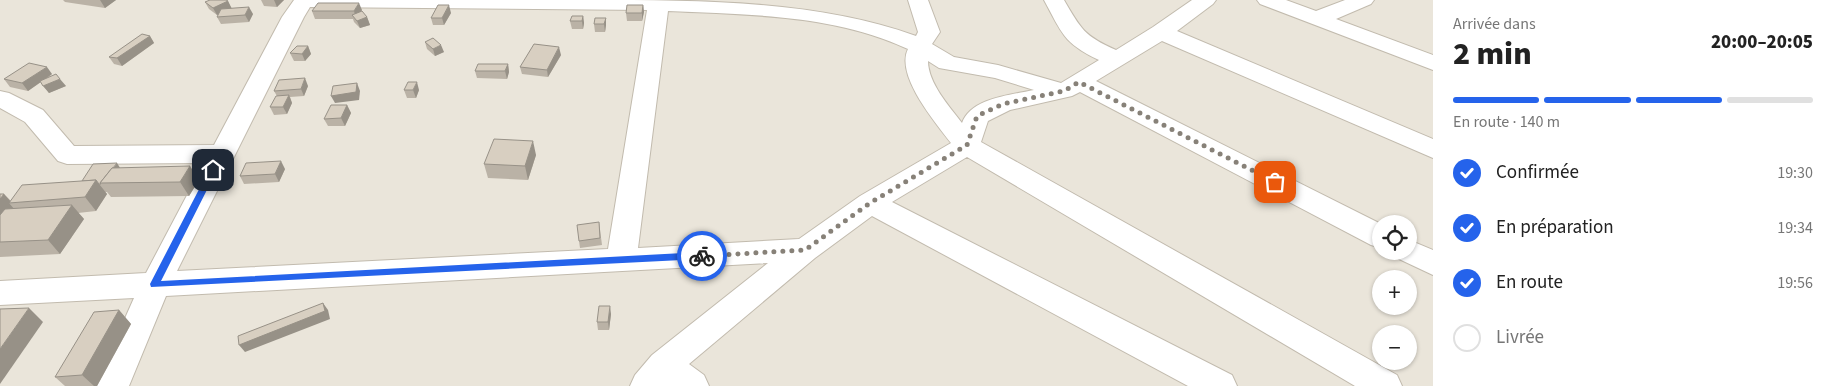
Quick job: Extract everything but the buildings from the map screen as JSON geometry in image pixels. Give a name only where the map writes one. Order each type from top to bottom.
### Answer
[{"type":"street","points":[[918,0],[929,32],[915,57],[917,72],[952,128],[967,145],[1385,386]]},
{"type":"street","points":[[1054,0],[1073,34],[1088,46],[1117,59]]},
{"type":"street","points":[[656,376],[805,250],[870,203],[967,145],[977,116],[1003,104],[1072,86],[1161,32],[1206,0]]},
{"type":"street","points":[[1267,0],[1433,63]]},
{"type":"street","points":[[1316,18],[1364,0]]},
{"type":"street","points":[[112,386],[155,284],[293,17],[304,1],[659,2],[788,11],[831,9],[920,46],[947,63],[1072,86],[1372,233]]},
{"type":"street","points":[[620,260],[659,2]]},
{"type":"street","points":[[1161,32],[1433,149]]},
{"type":"street","points":[[0,98],[34,116],[67,154],[222,154]]},
{"type":"street","points":[[870,203],[1220,386]]},
{"type":"street","points":[[0,292],[805,250]]},
{"type":"street","points":[[1417,255],[1433,264]]},
{"type":"street","points":[[656,376],[692,386]]},
{"type":"shaded area","points":[[0,0],[1433,0],[1433,386],[0,386]]},
{"type":"way so far","points":[[702,256],[805,250],[870,203],[967,145],[977,116],[1003,104],[1064,91],[1079,82],[1275,182]]},
{"type":"route","points":[[213,170],[155,284],[702,256]]}]
